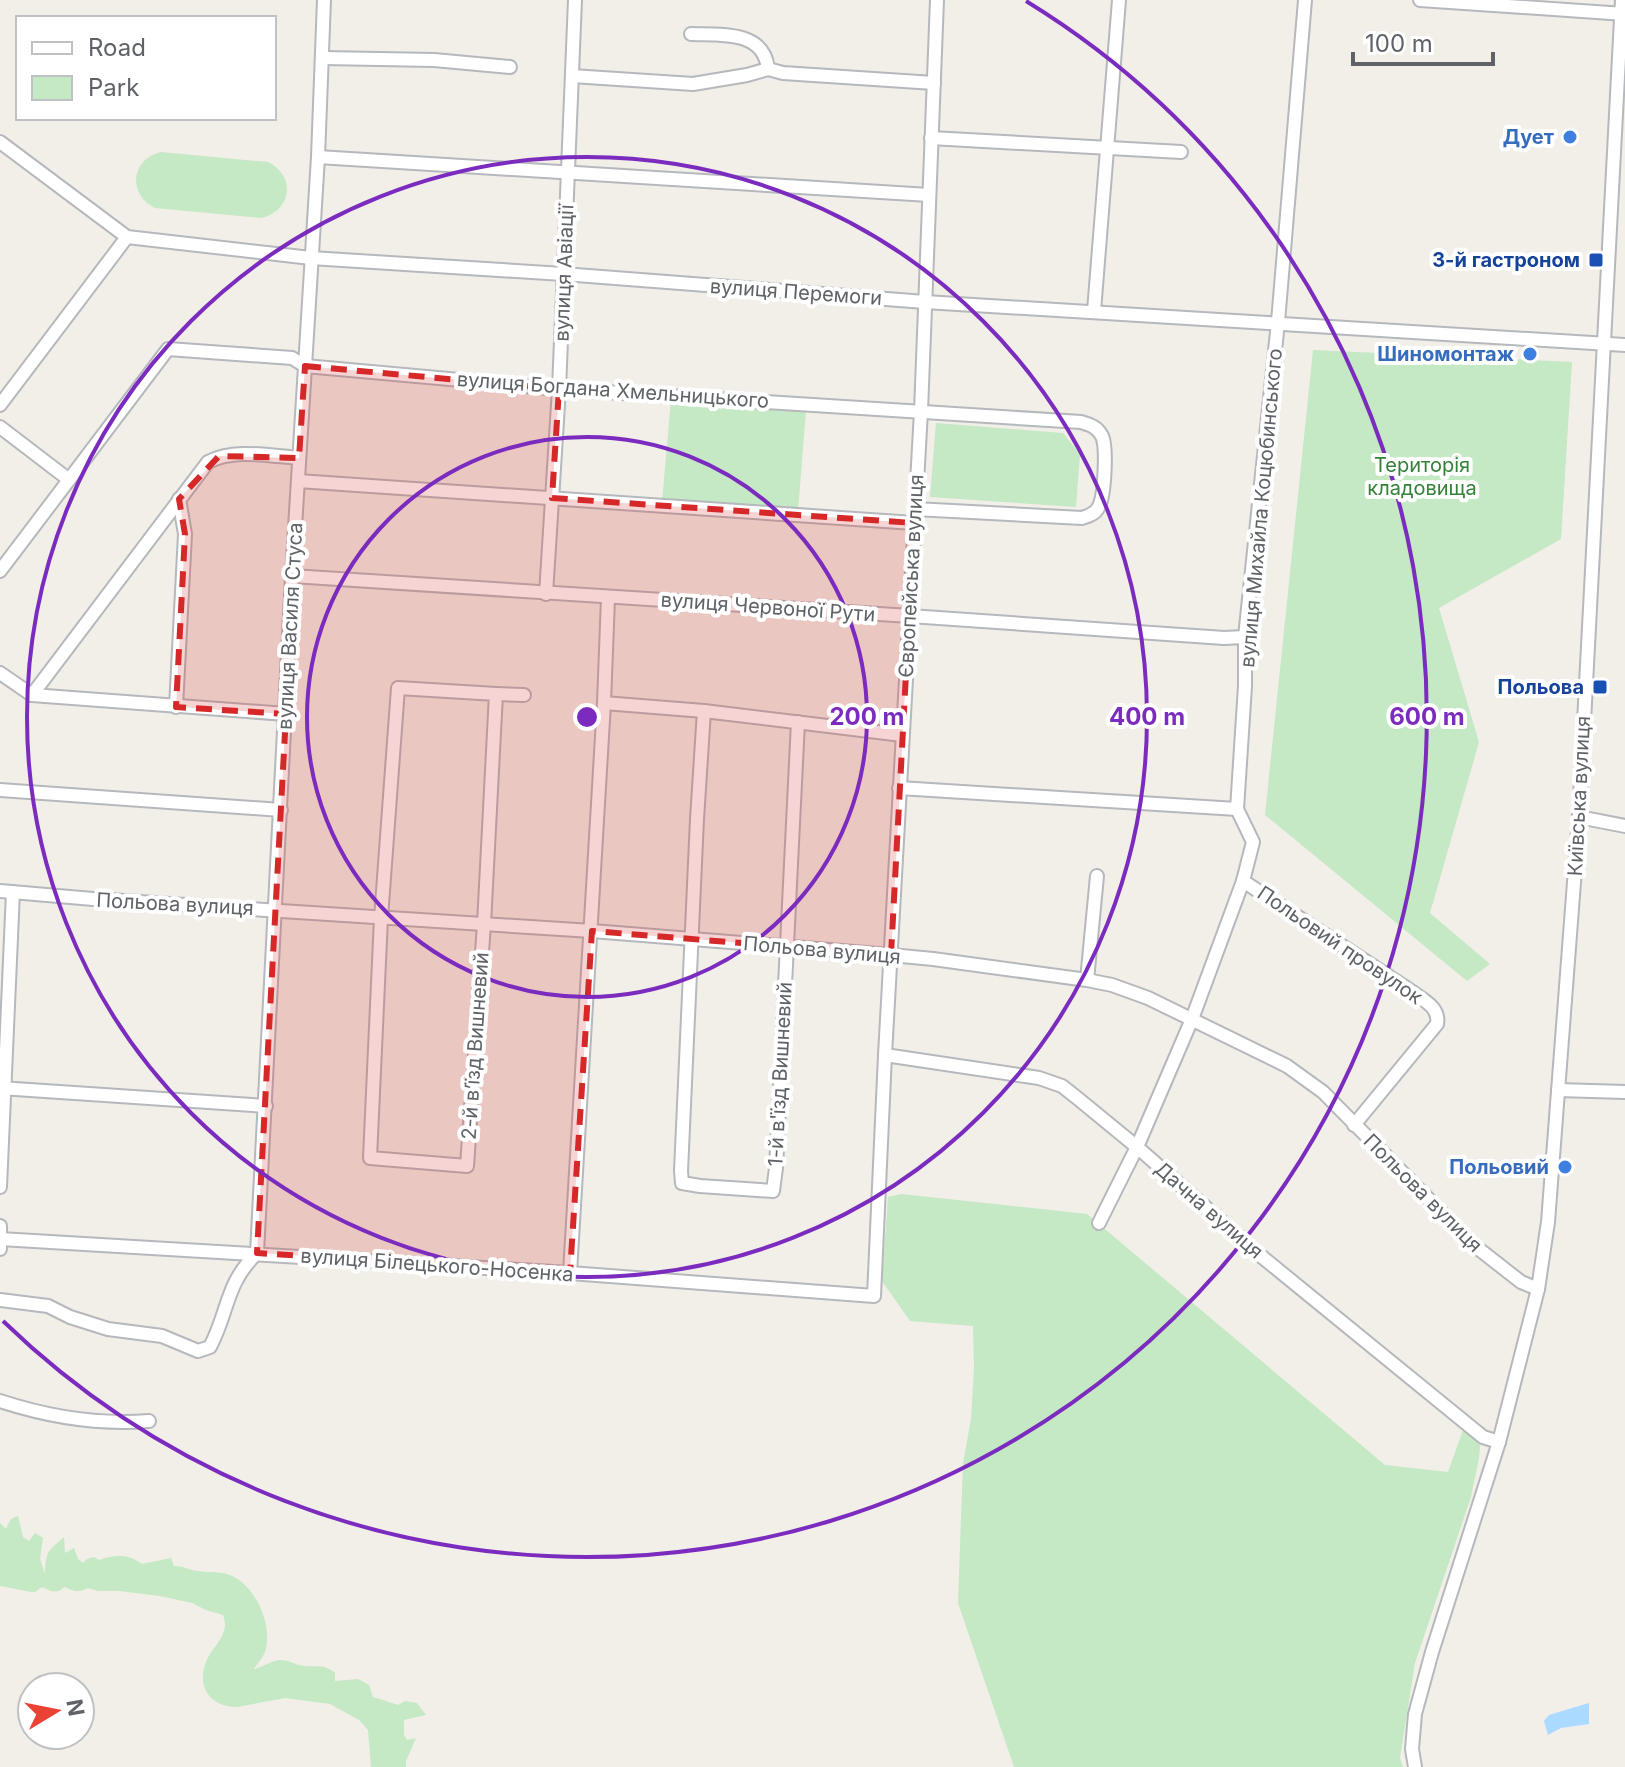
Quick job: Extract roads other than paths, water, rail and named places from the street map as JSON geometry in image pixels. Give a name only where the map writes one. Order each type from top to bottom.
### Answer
[{"type":"street","name":"вулиця Василя Стуса","points":[[257,1253],[324,0]]},
{"type":"street","name":"вулиця Авіації","points":[[546,594],[559,389],[575,0]]},
{"type":"street","name":"Європейська вулиця","points":[[874,1296],[921,411],[937,0]]},
{"type":"street","points":[[1094,311],[1119,0]]},
{"type":"street","name":"вулиця Михайла Коцюбинського","points":[[1099,1223],[1137,1147],[1192,1019],[1243,881],[1253,842],[1237,809],[1245,637],[1278,322],[1305,0]]},
{"type":"street","points":[[1420,0],[1623,14]]},
{"type":"street","name":"Київська вулиця","points":[[1415,1767],[1412,1749],[1415,1714],[1499,1442],[1538,1289],[1548,1222],[1579,817],[1622,0]]},
{"type":"street","points":[[691,34],[736,36],[747,40],[764,52],[768,69]]},
{"type":"street","points":[[323,58],[434,60],[510,67]]},
{"type":"street","points":[[572,76],[693,84],[768,69],[783,73],[934,83]]},
{"type":"street","points":[[931,138],[1181,152]]},
{"type":"street","points":[[0,142],[127,237],[0,405]]},
{"type":"street","points":[[318,157],[929,195]]},
{"type":"street","name":"вулиця Перемоги","points":[[127,237],[311,258],[925,302],[1625,345]]},
{"type":"street","name":"вулиця Богдана Хмельницького","points":[[68,479],[168,349],[292,358],[305,366],[559,389],[1081,422],[1101,433],[1105,444],[1102,500],[1097,510],[1082,518],[915,516]]},
{"type":"street","points":[[0,427],[68,479],[0,571]]},
{"type":"street","points":[[32,695],[208,462],[231,454],[299,458]]},
{"type":"street","points":[[298,481],[552,498],[915,516]]},
{"type":"street","points":[[176,707],[185,534],[179,499]]},
{"type":"street","name":"вулиця Червоної Рути","points":[[292,576],[1245,637]]},
{"type":"street","points":[[570,1273],[592,931],[608,598]]},
{"type":"street","points":[[0,673],[32,695],[286,714]]},
{"type":"street","points":[[381,918],[398,688],[524,695]]},
{"type":"street","points":[[484,924],[496,694]]},
{"type":"street","points":[[604,703],[704,711],[902,735]]},
{"type":"street","points":[[693,940],[704,711]]},
{"type":"street","name":"1-й в'їзд Вишневий","points":[[693,940],[682,1183],[773,1191],[798,722]]},
{"type":"street","points":[[899,788],[1237,809]]},
{"type":"street","points":[[0,790],[281,810]]},
{"type":"street","points":[[1579,817],[1625,826]]},
{"type":"street","points":[[1087,980],[1097,876]]},
{"type":"street","name":"Польовий провулок","points":[[1243,881],[1411,991],[1434,1009],[1438,1016],[1437,1024],[1354,1125]]},
{"type":"street","points":[[0,1187],[7,892]]},
{"type":"street","name":"Польова вулиця","points":[[7,892],[592,931],[891,955],[1112,985],[1148,998],[1287,1066],[1323,1092],[1475,1246],[1521,1282],[1538,1289]]},
{"type":"street","name":"2-й вʼїзд Вишневий","points":[[381,918],[370,1158],[467,1166],[484,924]]},
{"type":"street","name":"Дачна вулиця","points":[[885,1055],[1039,1078],[1062,1086],[1261,1256],[1483,1437],[1499,1442]]},
{"type":"street","points":[[2,1088],[266,1106]]},
{"type":"street","points":[[1558,1090],[1625,1092]]},
{"type":"street","points":[[0,1226],[0,1249]]},
{"type":"street","name":"вулиця Білецького-Носенка","points":[[0,1239],[570,1273],[874,1296]]},
{"type":"street","points":[[0,1300],[48,1306],[108,1329],[162,1336],[198,1351],[210,1347],[220,1329],[237,1276],[257,1253]]},
{"type":"street","points":[[0,1401],[36,1413],[65,1418],[104,1423],[149,1421]]},
{"type":"water","points":[[1589,1703],[1589,1724],[1561,1728],[1548,1735],[1544,1721],[1549,1715]]},
{"type":"place","name":"Дует","points":[[1570,137]]},
{"type":"place","name":"3-й гастроном","points":[[1596,260]]},
{"type":"place","name":"Шиномонтаж","points":[[1530,354]]},
{"type":"place","name":"Польова","points":[[1600,687]]},
{"type":"place","name":"Польовий","points":[[1565,1167]]},
{"type":"park label","name":"Територія кладовища","points":[[1422,476]]}]
